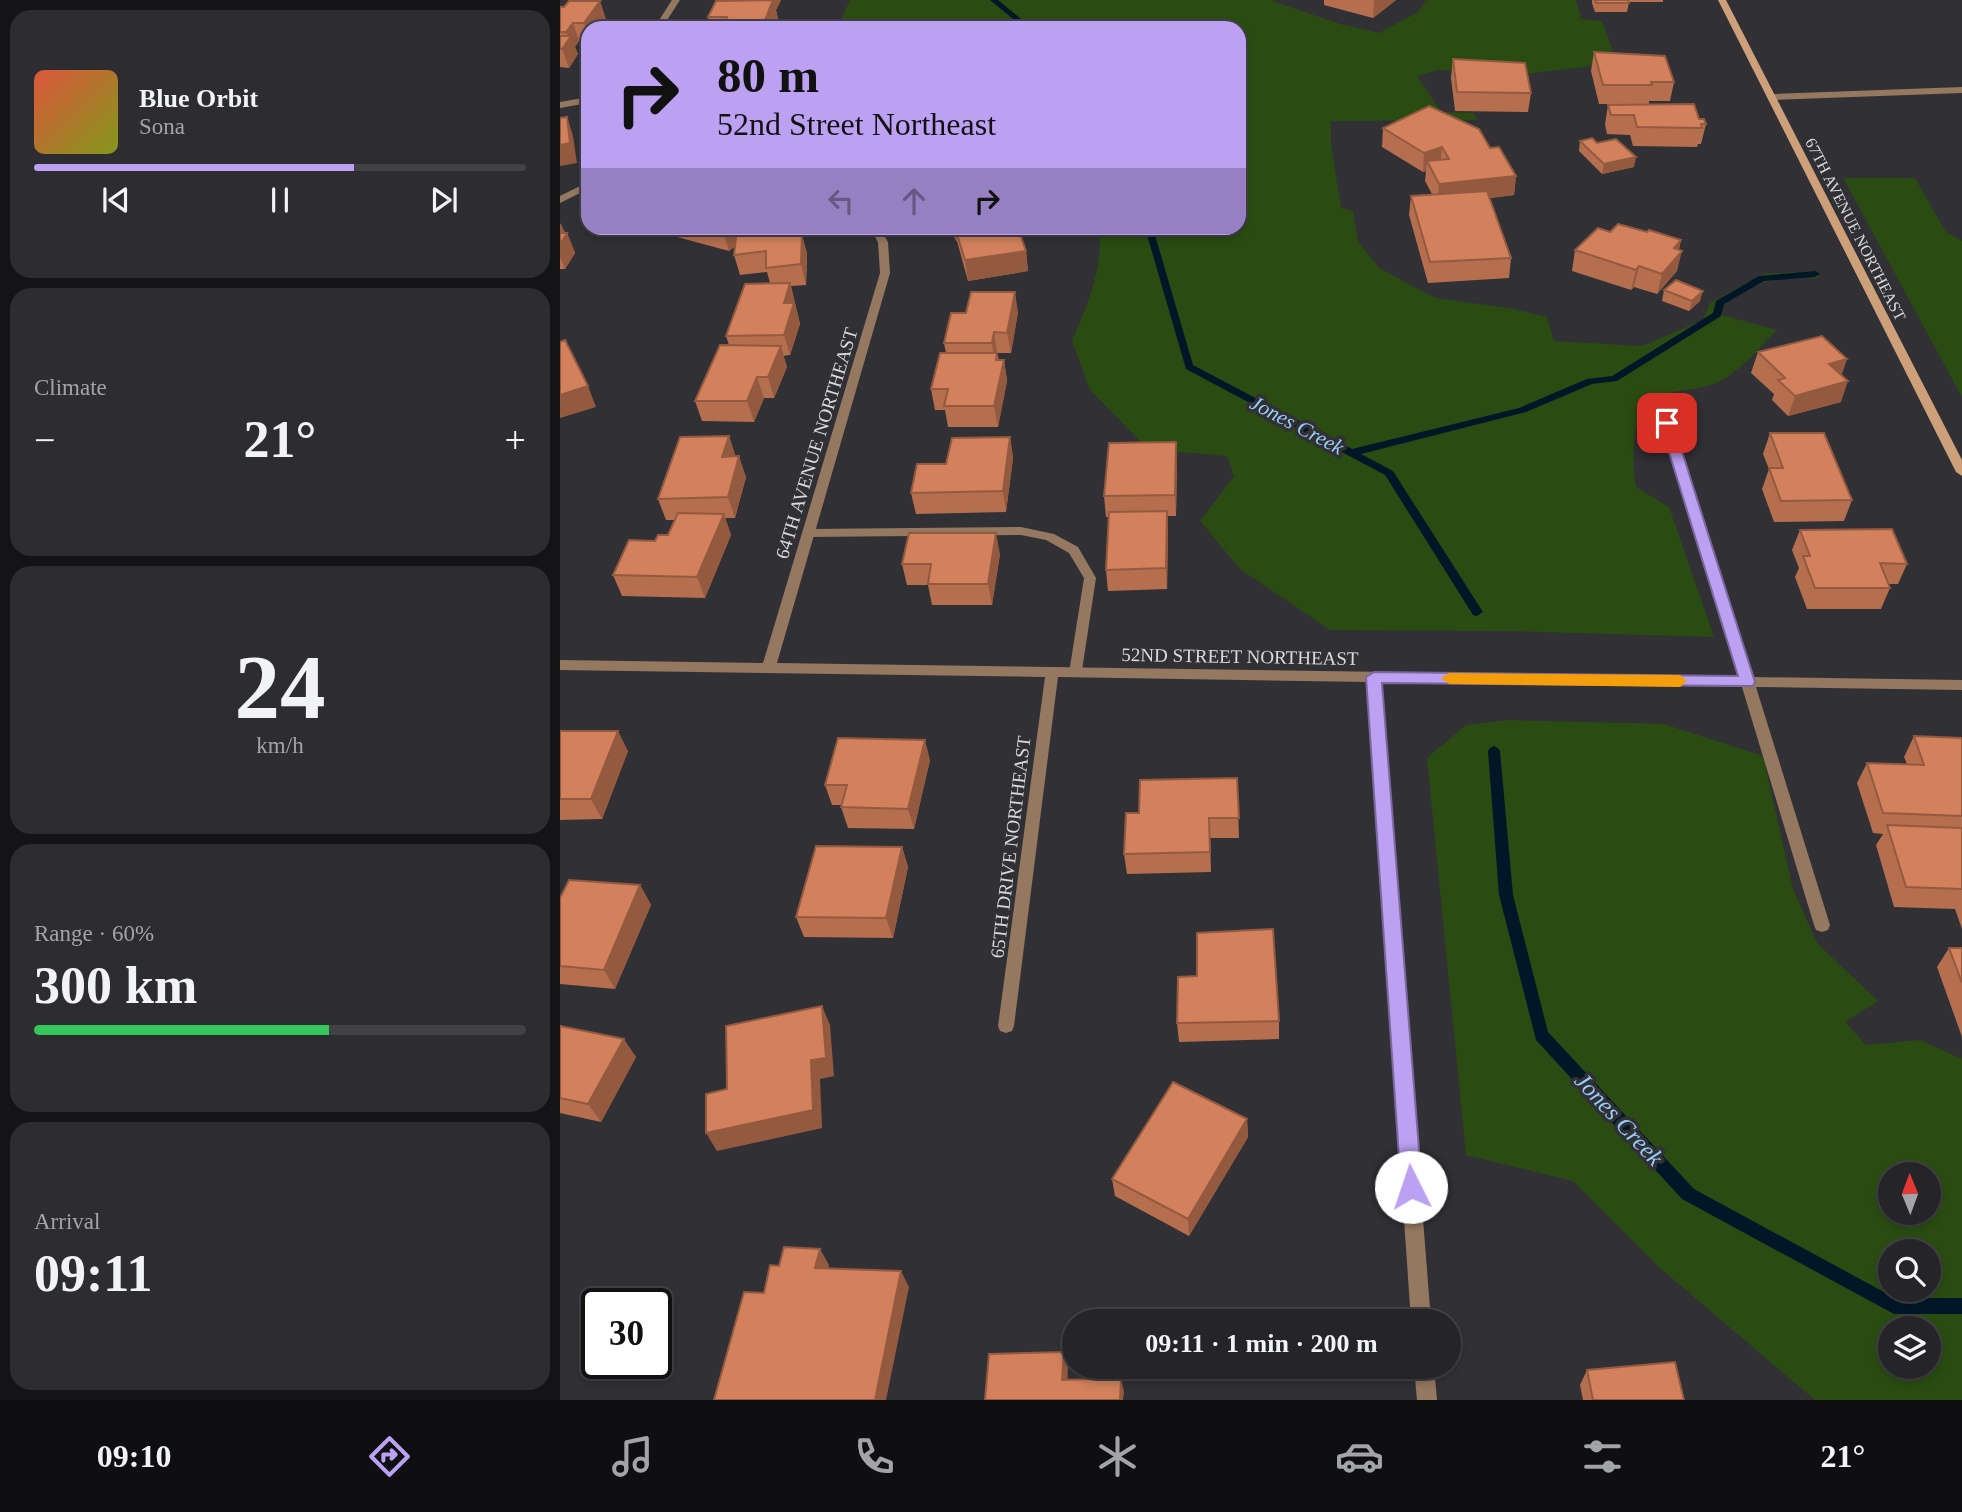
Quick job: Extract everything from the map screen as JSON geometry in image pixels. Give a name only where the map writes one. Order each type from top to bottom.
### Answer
[{"type":"street","points":[[663,21],[676,0]]},
{"type":"street","name":"67TH AVENUE NORTHEAST","points":[[1722,0],[1962,472]]},
{"type":"street","points":[[1772,97],[1962,90]]},
{"type":"street","points":[[560,105],[581,101]]},
{"type":"street","points":[[560,200],[581,189]]},
{"type":"street","name":"64TH AVENUE NORTHEAST","points":[[768,669],[885,273],[883,242],[879,235]]},
{"type":"street","points":[[1667,423],[1822,925]]},
{"type":"street","points":[[808,533],[1021,531],[1049,537],[1074,550],[1090,578],[1076,673]]},
{"type":"street","name":"52ND STREET NORTHEAST","points":[[560,665],[1962,685]]},
{"type":"street","name":"65TH DRIVE NORTHEAST","points":[[1006,1026],[1052,673]]},
{"type":"street","points":[[1374,677],[1420,1309]]},
{"type":"street","points":[[1425,1379],[1427,1400]]},
{"type":"green space","points":[[850,0],[1270,0],[1340,24],[1379,33],[1418,12],[1426,0],[1576,0],[1581,19],[1602,21],[1617,63],[1523,74],[1438,70],[1417,76],[1441,112],[1474,113],[1477,120],[1331,121],[1331,144],[1341,208],[1353,211],[1358,241],[1379,268],[1435,298],[1509,308],[1547,317],[1554,341],[1642,346],[1703,320],[1710,303],[1763,274],[1816,271],[1819,278],[1769,281],[1749,288],[1724,302],[1722,315],[1777,330],[1736,371],[1714,384],[1662,395],[1651,401],[1638,421],[1634,449],[1636,487],[1669,507],[1714,637],[1508,631],[1330,630],[1240,569],[1200,521],[1234,476],[1227,456],[1148,449],[1090,390],[1072,341],[1097,271],[1099,235],[1246,235],[1246,21],[840,21]]},
{"type":"green space","points":[[1843,178],[1915,178],[1946,232],[1962,241],[1962,397]]},
{"type":"green space","points":[[1509,720],[1664,724],[1763,756],[1793,889],[1817,943],[1878,1001],[1845,1022],[1866,1045],[1920,1040],[1962,1059],[1962,1400],[1815,1400],[1659,1267],[1573,1181],[1466,1155],[1427,758],[1466,725]]},
{"type":"building","points":[[773,0],[765,21],[725,21],[727,17],[708,17],[716,1]]},
{"type":"building","points":[[1595,0],[1628,0],[1629,3],[1596,3]]},
{"type":"building","points":[[569,1],[600,1],[585,21],[573,23],[566,32],[560,32],[560,7],[564,7]]},
{"type":"building","points":[[560,36],[571,36],[562,49],[560,49]]},
{"type":"building","points":[[1594,52],[1665,56],[1674,82],[1603,85]]},
{"type":"building","points":[[1453,59],[1525,63],[1531,93],[1457,92]]},
{"type":"building","points":[[1694,104],[1699,119],[1704,119],[1706,124],[1701,124],[1702,128],[1637,127],[1634,115],[1611,115],[1608,105]]},
{"type":"building","points":[[1429,106],[1479,129],[1490,148],[1499,147],[1516,176],[1439,184],[1427,161],[1449,159],[1442,147],[1424,153],[1383,128]]},
{"type":"building","points":[[567,117],[570,143],[560,145],[560,118]]},
{"type":"building","points":[[1592,138],[1597,143],[1616,139],[1636,157],[1604,164],[1580,141]]},
{"type":"building","points":[[1487,191],[1511,258],[1430,262],[1411,196]]},
{"type":"building","points":[[1618,224],[1681,240],[1674,248],[1682,251],[1662,274],[1639,266],[1636,270],[1575,250],[1598,228],[1610,232]]},
{"type":"building","points":[[560,233],[567,233],[560,244]]},
{"type":"building","points":[[736,235],[802,235],[801,264],[766,268],[766,251],[734,255]]},
{"type":"building","points":[[957,235],[1020,235],[1026,251],[965,260]]},
{"type":"building","points":[[1676,280],[1703,291],[1692,301],[1664,290]]},
{"type":"building","points":[[790,283],[784,303],[794,303],[784,335],[726,336],[745,284]]},
{"type":"building","points":[[971,292],[1015,292],[1007,333],[994,332],[992,343],[944,343],[951,313],[966,313]]},
{"type":"building","points":[[1822,336],[1847,359],[1829,364],[1848,381],[1795,396],[1778,380],[1785,378],[1758,352]]},
{"type":"building","points":[[565,340],[588,386],[560,395],[560,342]]},
{"type":"building","points":[[720,345],[781,346],[768,377],[757,377],[747,401],[695,401]]},
{"type":"building","points":[[940,353],[997,353],[996,360],[1004,360],[994,406],[944,406],[948,389],[931,389]]},
{"type":"building","points":[[1770,433],[1824,433],[1852,500],[1781,501],[1769,468],[1783,468]]},
{"type":"building","points":[[729,436],[722,457],[739,456],[728,497],[658,499],[680,437]]},
{"type":"building","points":[[1010,437],[1003,491],[911,493],[917,464],[946,464],[952,438]]},
{"type":"building","points":[[1176,442],[1175,495],[1104,496],[1109,443]]},
{"type":"building","points":[[1167,511],[1166,568],[1106,570],[1109,512]]},
{"type":"building","points":[[678,513],[724,514],[697,577],[613,575],[629,540],[655,541],[658,535],[668,535]]},
{"type":"building","points":[[1892,529],[1907,564],[1880,563],[1890,588],[1815,588],[1803,556],[1810,556],[1800,530]]},
{"type":"building","points":[[909,533],[996,533],[988,584],[928,584],[931,564],[902,564]]},
{"type":"building","points":[[560,731],[618,731],[591,799],[560,799]]},
{"type":"building","points":[[1914,736],[1962,738],[1962,816],[1883,813],[1867,763],[1924,765]]},
{"type":"building","points":[[838,738],[925,740],[908,809],[841,807],[847,785],[825,785]]},
{"type":"building","points":[[1237,778],[1239,818],[1209,818],[1210,852],[1124,854],[1126,813],[1139,813],[1140,780]]},
{"type":"building","points":[[1887,825],[1962,828],[1962,889],[1906,887]]},
{"type":"building","points":[[816,846],[902,847],[886,918],[796,917]]},
{"type":"building","points":[[569,880],[640,885],[604,970],[560,966],[560,898]]},
{"type":"building","points":[[1273,929],[1279,1021],[1177,1023],[1178,977],[1197,976],[1197,933]]},
{"type":"building","points":[[1949,948],[1962,948],[1962,983]]},
{"type":"building","points":[[822,1006],[826,1058],[811,1060],[813,1110],[706,1133],[706,1094],[727,1089],[726,1026]]},
{"type":"building","points":[[560,1026],[624,1039],[588,1104],[560,1098]]},
{"type":"building","points":[[1173,1082],[1247,1119],[1188,1219],[1112,1179]]},
{"type":"building","points":[[784,1247],[820,1249],[815,1268],[901,1271],[875,1400],[714,1400],[744,1292],[764,1293],[770,1265],[779,1266]]},
{"type":"building","points":[[1062,1352],[1062,1380],[1121,1379],[1120,1400],[985,1400],[989,1354]]},
{"type":"building","points":[[1675,1362],[1684,1400],[1593,1400],[1587,1370]]},
{"type":"waterway","name":"Jones Creek","points":[[994,0],[1020,21]]},
{"type":"waterway","name":"Jones Creek","points":[[1151,235],[1189,367],[1351,453]]},
{"type":"waterway","points":[[1351,453],[1522,410],[1590,381],[1614,379],[1718,314],[1719,303],[1762,278],[1815,274]]},
{"type":"waterway","name":"Jones Creek","points":[[1351,453],[1389,473],[1477,612]]},
{"type":"waterway","name":"Jones Creek","points":[[1494,751],[1506,895],[1541,1035],[1688,1194],[1894,1306],[1962,1306]]},
{"type":"slow traffic","points":[[1449,678],[1680,681]]},
{"type":"route","points":[[1411,1187],[1374,677],[1747,682],[1667,423]]}]
